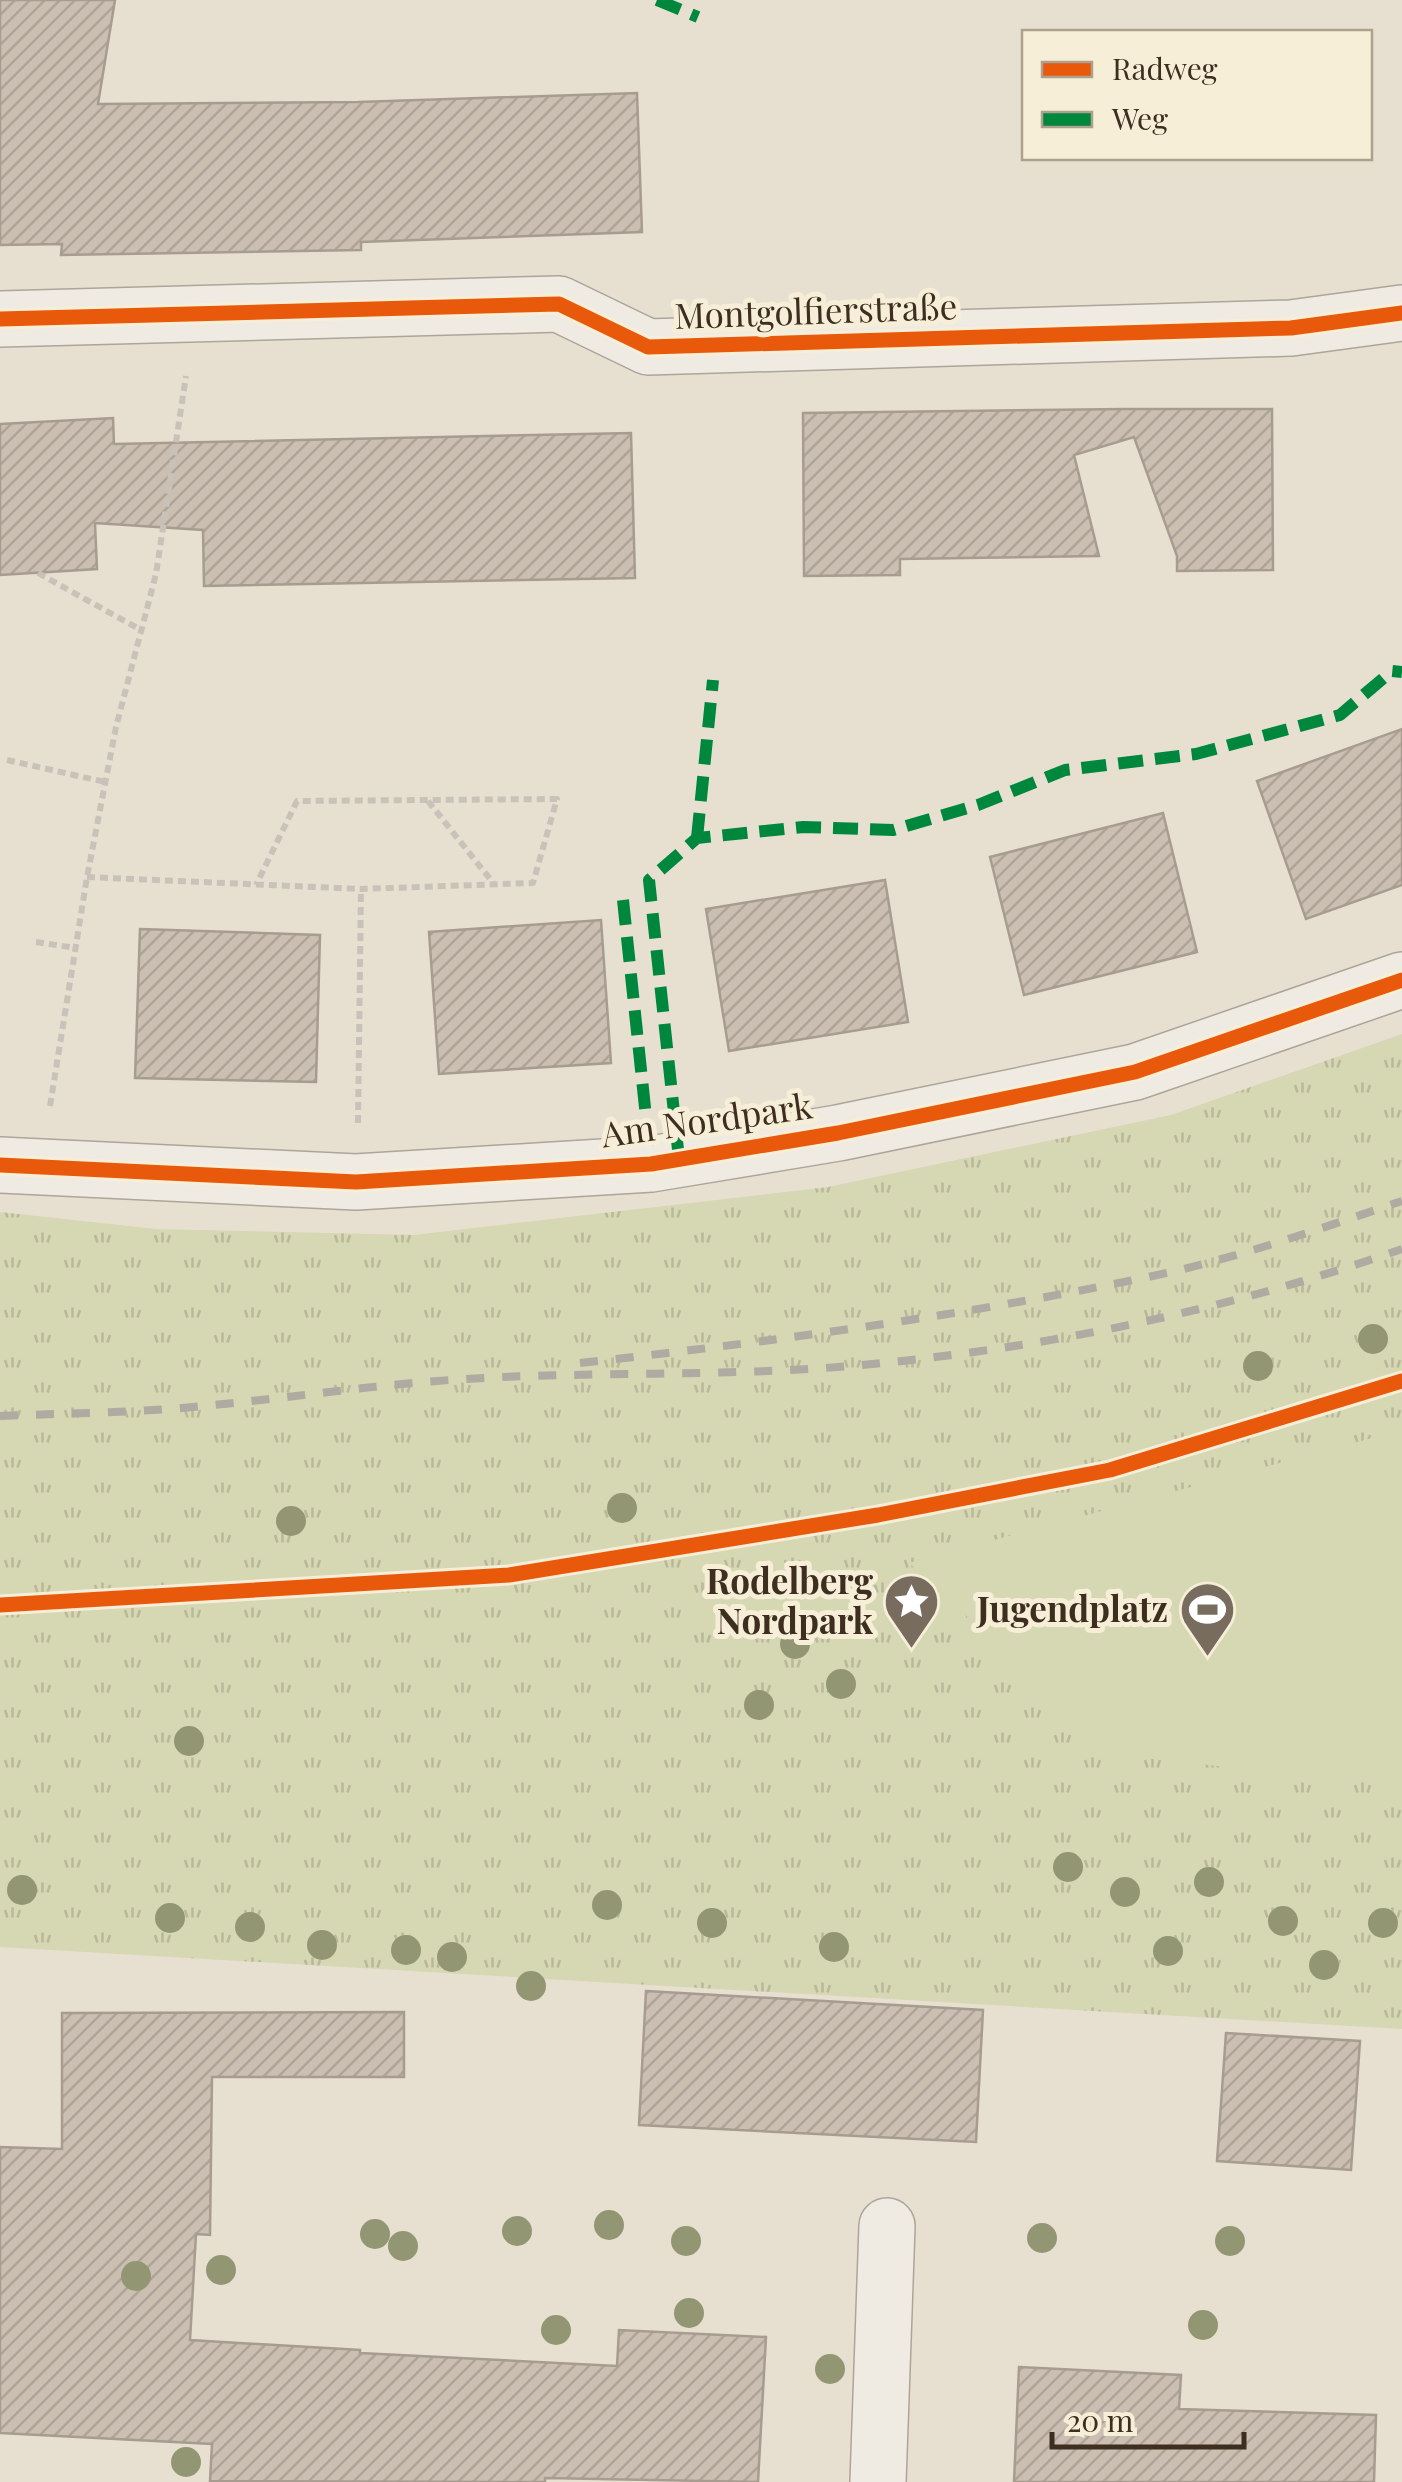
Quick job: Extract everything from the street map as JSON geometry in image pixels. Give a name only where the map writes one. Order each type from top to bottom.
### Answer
[{"type":"street","name":"Montgolfierstraße","points":[[0,318],[560,304],[648,347],[1291,328],[1402,313]]},
{"type":"street","name":"Am Nordpark","points":[[25,1167],[356,1182],[652,1164],[838,1133],[1135,1072],[1402,980]]},
{"type":"street","points":[[878,2482],[887,2226]]},
{"type":"path","points":[[25,1167],[48,1117],[86,877],[156,574],[196,316]]},
{"type":"path","points":[[38,573],[141,630]]},
{"type":"path","points":[[7,760],[105,782]]},
{"type":"path","points":[[86,877],[256,885],[361,889],[533,883],[557,799],[297,801],[256,885]]},
{"type":"path","points":[[427,800],[494,884]]},
{"type":"path","points":[[356,1182],[361,889]]},
{"type":"path","points":[[36,942],[76,948]]},
{"type":"green space","points":[[1402,1034],[1402,2029],[0,1947],[0,1212],[156,1229],[414,1235],[828,1187],[1171,1115]]},
{"type":"green space","name":"Jugendplatz","points":[[1402,1430],[1402,1786],[1116,1755],[909,1563]]},
{"type":"building","points":[[0,0],[115,0],[98,104],[358,102],[637,93],[642,232],[361,242],[361,250],[61,255],[62,244],[0,245]]},
{"type":"building","points":[[1272,409],[1273,570],[1177,571],[1177,556],[1134,437],[1074,455],[1099,556],[900,559],[900,575],[804,576],[803,413]]},
{"type":"building","points":[[113,418],[114,444],[631,433],[635,578],[204,586],[203,530],[95,523],[97,569],[0,575],[0,424]]},
{"type":"building","points":[[1402,729],[1402,885],[1306,919],[1257,781]]},
{"type":"building","points":[[1163,813],[1197,952],[1024,995],[990,857]]},
{"type":"building","points":[[885,880],[908,1022],[729,1051],[706,909]]},
{"type":"building","points":[[601,920],[611,1063],[439,1074],[429,932]]},
{"type":"building","points":[[140,929],[320,935],[316,1082],[135,1078]]},
{"type":"building","points":[[646,1991],[983,2010],[976,2142],[639,2125]]},
{"type":"building","points":[[404,2012],[404,2077],[212,2077],[210,2235],[196,2234],[190,2340],[617,2366],[619,2330],[766,2337],[758,2482],[545,2478],[545,2482],[210,2481],[212,2444],[0,2433],[0,2147],[62,2149],[62,2013]]},
{"type":"building","points":[[1226,2033],[1360,2041],[1351,2170],[1217,2161]]},
{"type":"building","points":[[1019,2367],[1181,2375],[1179,2409],[1376,2415],[1374,2482],[1014,2482]]},
{"type":"railway","points":[[580,1363],[865,1327],[1078,1291],[1213,1261],[1402,1201]]},
{"type":"railway","points":[[0,1416],[178,1408],[466,1379],[754,1372],[920,1359],[1130,1325],[1267,1291],[1402,1249]]},
{"type":"marked path","points":[[657,0],[698,17]]},
{"type":"marked path","points":[[679,1159],[649,880],[697,838],[803,827],[893,830],[978,805],[1065,770],[1196,754],[1340,715],[1392,671],[1402,672]]},
{"type":"marked path","points":[[697,838],[713,680]]},
{"type":"marked path","points":[[623,900],[651,1164]]},
{"type":"cycle path","points":[[0,319],[559,304],[648,347],[1291,328],[1402,313]]},
{"type":"cycle path","points":[[0,1165],[356,1182],[651,1164],[838,1133],[1135,1072],[1402,980]]},
{"type":"cycle path","points":[[0,1605],[509,1575],[878,1515],[1110,1470],[1402,1381]]},
{"type":"place","name":"Rodelberg Nordpark","points":[[912,1651]]},
{"type":"place","name":"Jugendplatz","points":[[1207,1659]]}]
